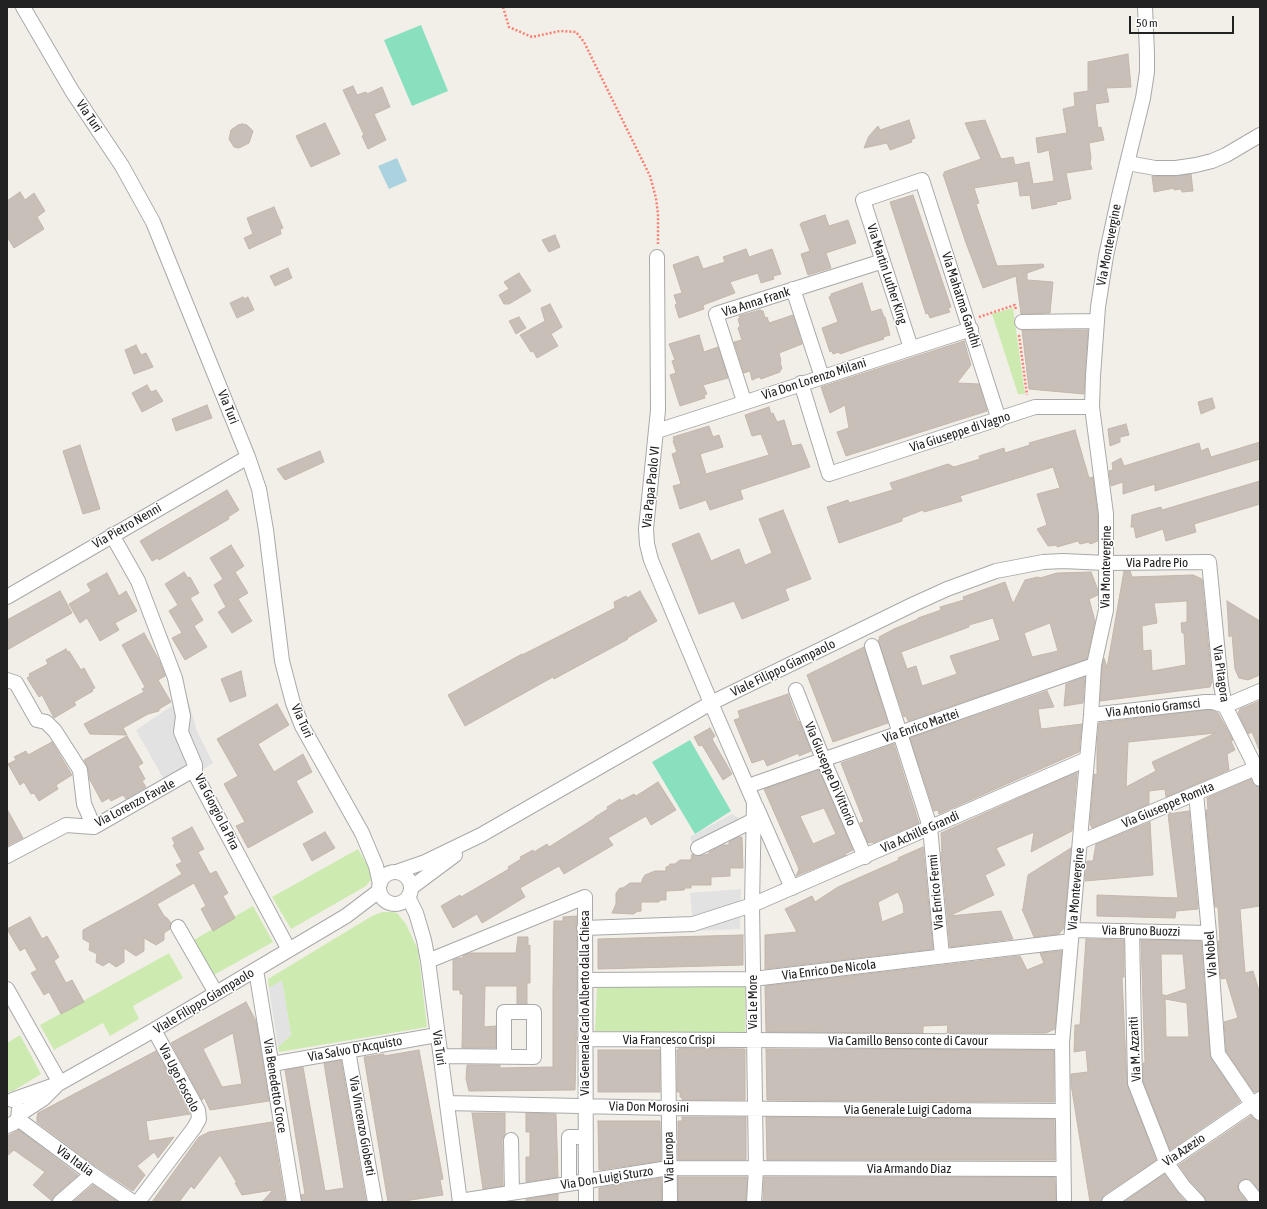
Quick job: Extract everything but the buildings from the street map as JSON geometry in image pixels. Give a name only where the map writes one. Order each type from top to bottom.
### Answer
[{"type":"street","name":"Via Turi","points":[[23,7],[72,91],[122,166],[153,222],[248,456],[259,489],[263,508],[279,638],[285,673],[294,703],[302,726],[362,832]]},
{"type":"street","name":"Via Montevergine","points":[[1064,1202],[1062,1042],[1094,665],[1106,610],[1106,514],[1092,407],[1093,376],[1097,321],[1106,256],[1118,196],[1128,163],[1144,98],[1147,72],[1145,7]]},
{"type":"street","points":[[1128,163],[1155,168],[1176,168],[1196,165],[1212,161],[1226,155],[1260,135]]},
{"type":"street","name":"Via Mahatma Gandhi","points":[[863,200],[922,180],[999,420]]},
{"type":"street","name":"Via Martin Luther King","points":[[863,200],[911,348]]},
{"type":"street","name":"Via Papa Paolo VI","points":[[658,257],[658,410],[646,529],[647,544],[651,560],[711,703]]},
{"type":"street","name":"Via Anna Frank","points":[[744,402],[716,314],[883,261]]},
{"type":"street","points":[[793,289],[822,377]]},
{"type":"street","points":[[1019,323],[1097,321]]},
{"type":"street","name":"Via Don Lorenzo Milani","points":[[657,431],[911,348],[969,325]]},
{"type":"street","name":"Via Giuseppe di Vagno","points":[[801,383],[829,474],[999,420],[1035,407],[1092,407]]},
{"type":"street","name":"Via Pietro Nenni","points":[[7,596],[248,456]]},
{"type":"street","name":"Via Giorgio la Pira","points":[[112,535],[138,581],[175,678],[183,716],[181,732],[195,765],[195,774],[289,950]]},
{"type":"street","name":"Viale Filippo Giampaolo","points":[[396,871],[425,862],[481,835],[711,703],[907,607],[972,579],[996,571],[1043,562],[1063,561],[1106,563]]},
{"type":"street","name":"Via Padre Pio","points":[[1106,563],[1209,562]]},
{"type":"street","name":"Via Pitagora","points":[[1209,562],[1221,686],[1225,706],[1258,773]]},
{"type":"street","name":"Via Enrico Fermi","points":[[872,646],[930,827],[942,956]]},
{"type":"street","name":"Via Enrico Mattei","points":[[748,786],[1094,665]]},
{"type":"street","points":[[7,680],[16,683],[37,720],[46,722],[55,731],[80,770],[84,804],[94,827]]},
{"type":"street","name":"Via Giuseppe Di Vittorio","points":[[796,690],[823,760],[865,857]]},
{"type":"street","points":[[1225,706],[1260,691]]},
{"type":"street","name":"Via Antonio Gramsci","points":[[1091,714],[1205,702],[1213,702],[1225,706]]},
{"type":"street","name":"Via Le More","points":[[711,703],[792,888]]},
{"type":"street","name":"Via Achille Grandi","points":[[584,928],[693,924],[752,905],[1087,759]]},
{"type":"street","name":"Via Lorenzo Favale","points":[[7,856],[66,825],[94,827],[168,786],[195,769]]},
{"type":"street","name":"Via Giuseppe Romita","points":[[1080,842],[1196,793],[1258,773]]},
{"type":"street","name":"Via Nobel","points":[[1196,793],[1218,1054],[1257,1105]]},
{"type":"street","name":"Via Le More","points":[[754,802],[752,905],[756,1169],[754,1202]]},
{"type":"street","points":[[698,848],[754,820]]},
{"type":"street","points":[[362,832],[396,871],[404,874],[410,880],[410,892],[401,903],[396,904],[388,902],[382,898],[376,866],[362,832]]},
{"type":"street","name":"Viale Filippo Giampaolo","points":[[410,892],[481,835]]},
{"type":"street","points":[[346,916],[380,888],[384,876],[396,871]]},
{"type":"street","name":"Via Turi","points":[[410,892],[424,940],[428,961],[460,1202]]},
{"type":"street","name":"Via Generale Carlo Alberto dalla Chiesa","points":[[428,961],[585,897],[586,1202]]},
{"type":"street","points":[[346,916],[388,902]]},
{"type":"street","name":"Viale Filippo Giampaolo","points":[[9,1099],[60,1083],[216,994],[346,916]]},
{"type":"street","points":[[178,928],[216,994]]},
{"type":"street","name":"Via Bruno Buozzi","points":[[1072,935],[1132,931],[1209,933]]},
{"type":"street","name":"Via M. Azzariti","points":[[1132,931],[1135,1083],[1166,1162],[1184,1187],[1198,1202]]},
{"type":"street","name":"Via Enrico De Nicola","points":[[585,980],[753,979],[942,956],[1072,935]]},
{"type":"street","name":"Via Benedetto Croce","points":[[256,970],[294,1202]]},
{"type":"street","points":[[7,989],[60,1083]]},
{"type":"street","name":"Via Ugo Foscolo","points":[[138,1202],[194,1128],[199,1119],[198,1110],[154,1030]]},
{"type":"street","name":"Via Salvo D'Acquisto","points":[[272,1064],[437,1035]]},
{"type":"street","name":"Via Francesco Crispi","points":[[585,1039],[753,1040]]},
{"type":"street","name":"Via Europa","points":[[668,1040],[670,1202]]},
{"type":"street","name":"Via Camillo Benso conte di Cavour","points":[[753,1040],[1062,1042]]},
{"type":"street","name":"Via Vincenzo Gioberti","points":[[348,1050],[375,1202]]},
{"type":"street","points":[[441,1056],[504,1056]]},
{"type":"street","name":"Viale Filippo Giampaolo","points":[[15,1120],[44,1099],[60,1083]]},
{"type":"street","points":[[9,1099],[16,1103],[19,1108],[15,1120]]},
{"type":"street","name":"Via Don Morosini","points":[[447,1103],[754,1109]]},
{"type":"street","name":"Via Azezio","points":[[1112,1201],[1166,1162],[1257,1105]]},
{"type":"street","name":"Via Generale Luigi Cadorna","points":[[754,1109],[1062,1111]]},
{"type":"street","name":"Via Italia","points":[[15,1120],[133,1202]]},
{"type":"street","points":[[569,1184],[569,1137],[586,1137]]},
{"type":"street","points":[[511,1140],[512,1193]]},
{"type":"street","name":"Via Don Luigi Sturzo","points":[[460,1202],[669,1168],[756,1169]]},
{"type":"street","name":"Via Armando Diaz","points":[[756,1169],[1063,1169]]},
{"type":"street","points":[[60,1202],[92,1174]]},
{"type":"street","points":[[1246,1187],[1258,1202]]},
{"type":"path","points":[[503,7],[509,27],[532,37],[560,31],[576,32],[584,42],[650,176],[656,198],[658,214],[658,257]]},
{"type":"path","points":[[969,325],[1015,305],[1019,323],[1029,410]]},
{"type":"green space","points":[[421,25],[448,91],[412,106],[384,40]]},
{"type":"green space","points":[[1013,308],[1025,394],[1018,394],[992,314]]},
{"type":"green space","points":[[690,740],[731,811],[695,834],[652,762]]},
{"type":"green space","points":[[358,849],[370,870],[371,880],[366,886],[291,929],[272,897]]},
{"type":"green space","points":[[253,906],[273,942],[212,976],[192,941]]},
{"type":"green space","points":[[382,912],[397,913],[406,924],[418,950],[427,1027],[279,1052],[278,1047],[291,1035],[282,981],[269,988],[268,979],[372,916]]},
{"type":"green space","points":[[169,953],[183,978],[133,1006],[139,1019],[110,1036],[103,1023],[54,1050],[40,1025]]},
{"type":"green space","points":[[745,984],[745,1033],[595,1031],[597,987]]},
{"type":"green space","points":[[20,1035],[41,1074],[13,1091],[7,1092],[7,1043]]},
{"type":"shaded area","points":[[187,696],[197,731],[213,763],[170,790],[136,730]]},
{"type":"shaded area","points":[[732,814],[742,820],[696,852],[690,837]]},
{"type":"shaded area","points":[[741,889],[740,929],[692,931],[693,924],[690,893]]},
{"type":"shaded area","points":[[282,980],[291,1035],[278,1047],[269,988]]},
{"type":"water","points":[[397,158],[407,181],[389,189],[378,166]]}]
